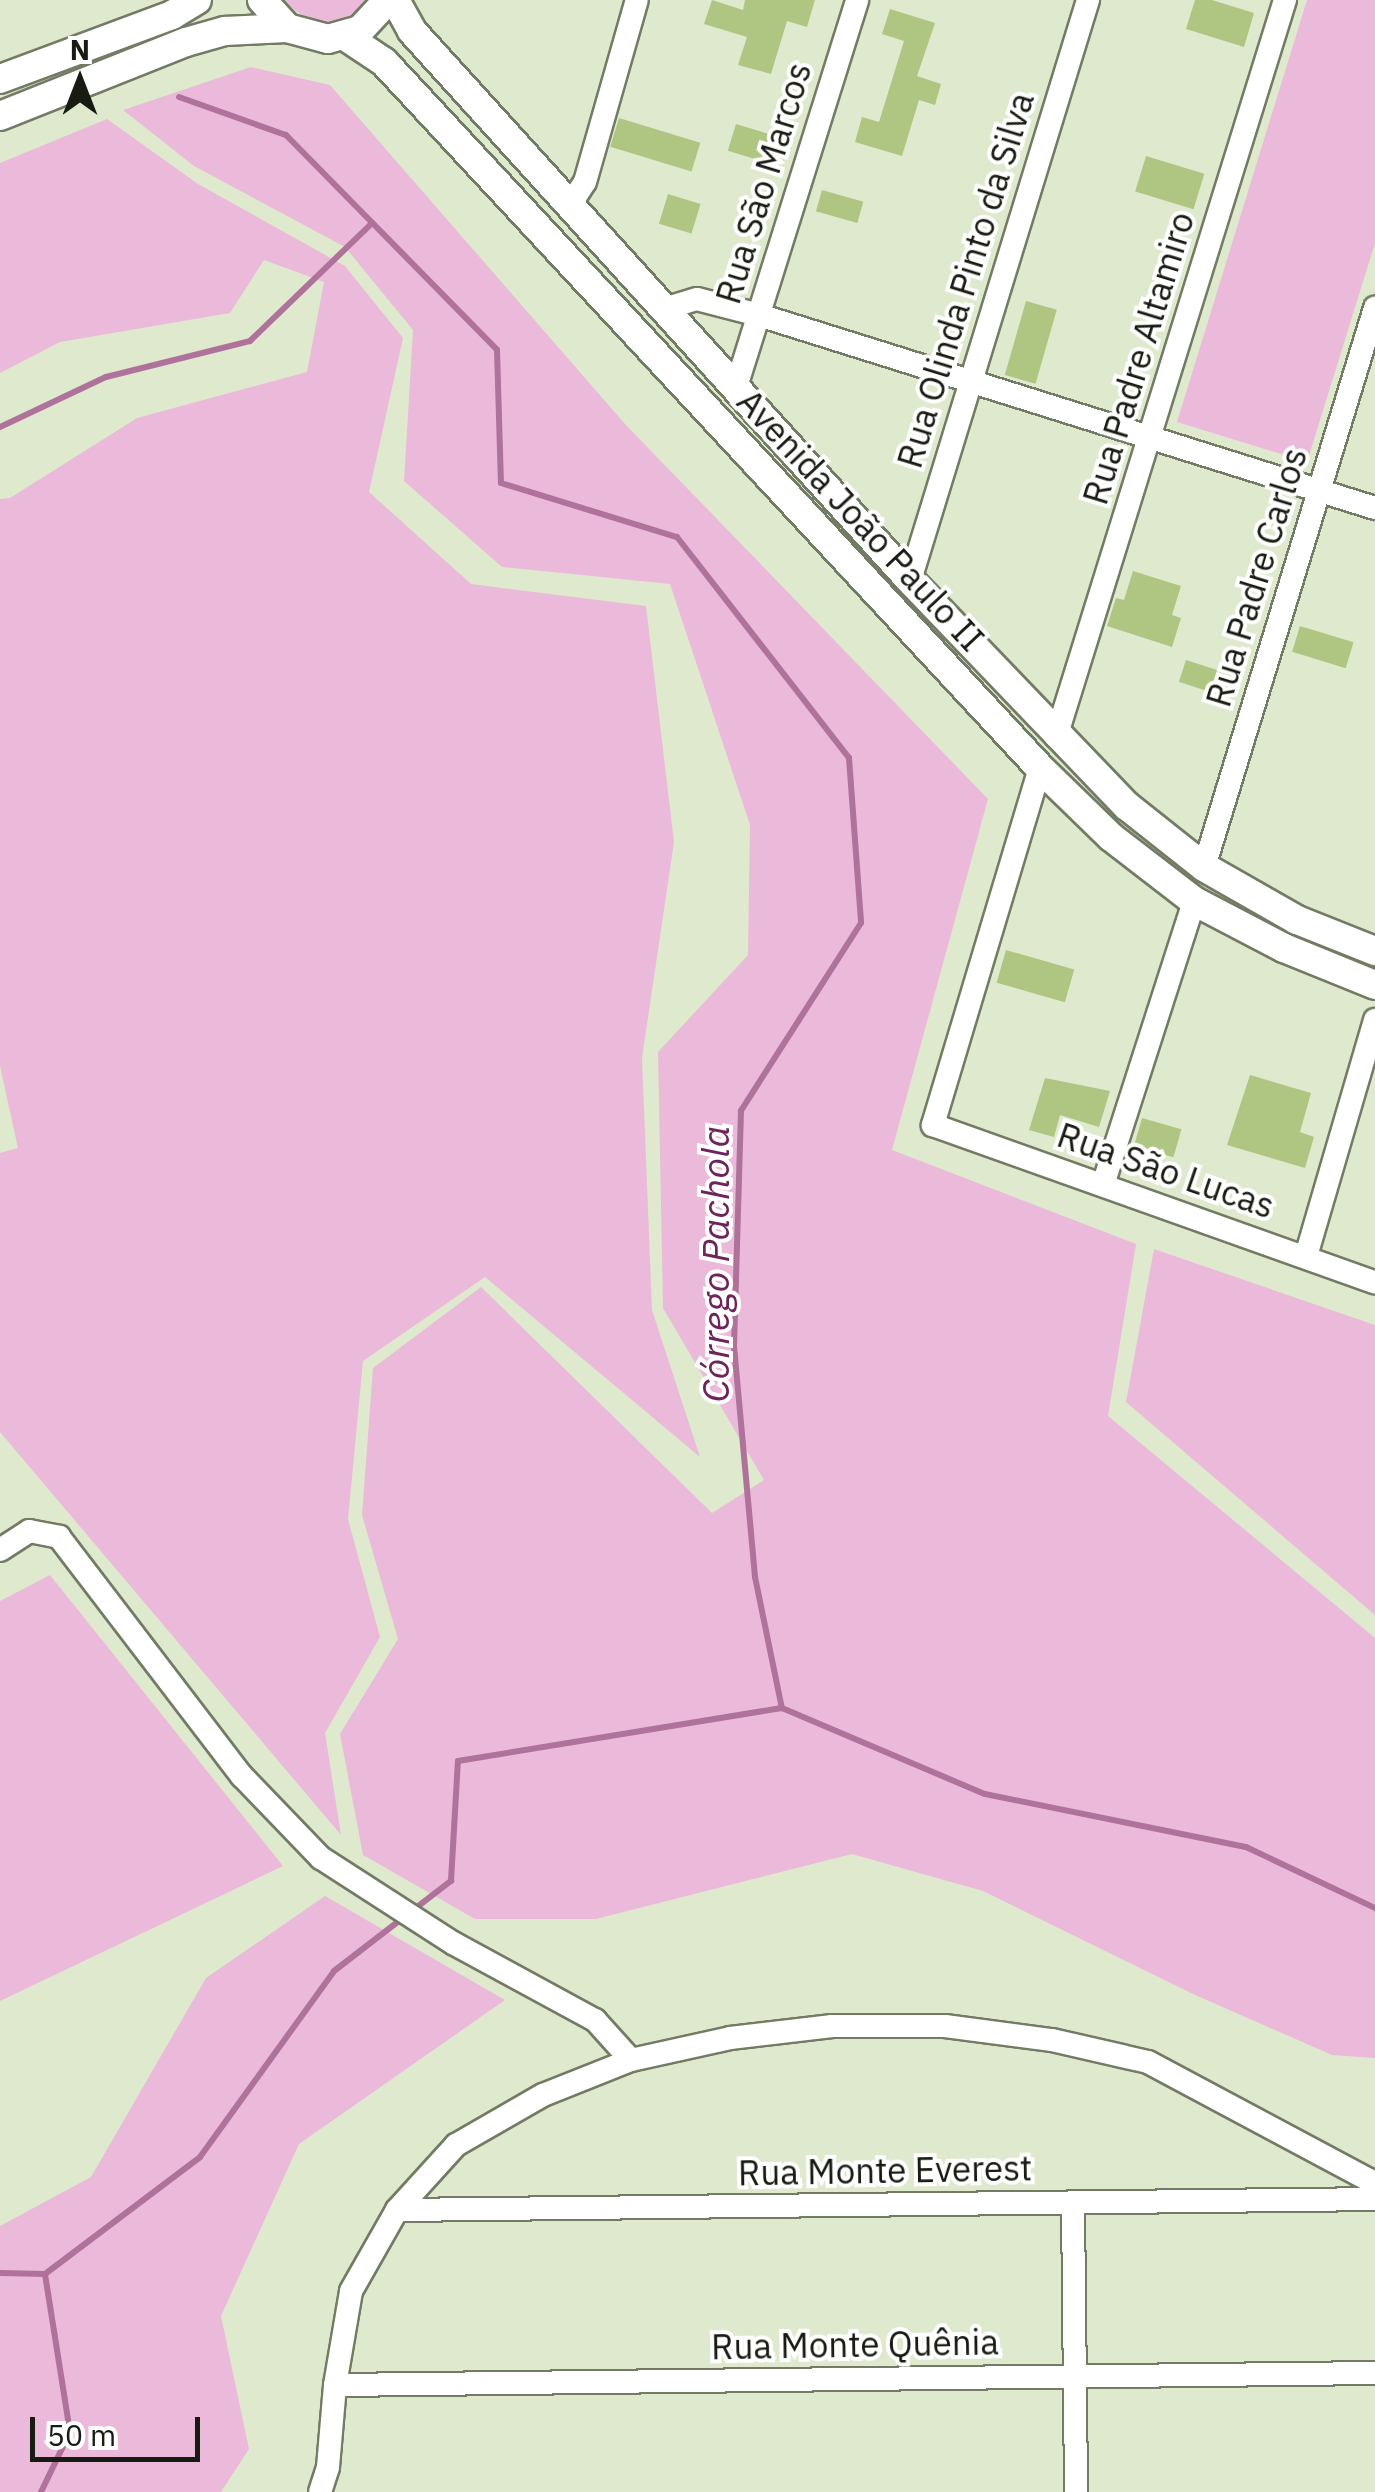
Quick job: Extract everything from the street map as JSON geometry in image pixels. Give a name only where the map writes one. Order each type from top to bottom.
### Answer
[{"type":"street","points":[[0,79],[172,15],[197,0]]},
{"type":"street","points":[[262,0],[287,28]]},
{"type":"street","points":[[0,116],[186,42],[225,31],[287,28],[311,38],[344,36],[373,20],[391,0]]},
{"type":"street","name":"Avenida João Paulo II","points":[[391,0],[412,31],[910,580],[1127,806],[1204,867],[1297,920],[1375,951]]},
{"type":"street","points":[[570,205],[584,182],[638,0]]},
{"type":"street","name":"Rua São Marcos","points":[[736,388],[857,0]]},
{"type":"street","name":"Rua Olinda Pinto da Silva","points":[[910,580],[1088,0]]},
{"type":"street","name":"Rua Padre Altamiro","points":[[1056,736],[1285,0]]},
{"type":"street","name":"Avenida João Paulo II","points":[[344,36],[384,62],[1040,768],[1111,838],[1194,901],[1284,948],[1375,985]]},
{"type":"street","points":[[637,334],[664,309],[698,300],[759,315],[1375,508]]},
{"type":"street","name":"Rua Padre Carlos","points":[[1204,867],[1375,308]]},
{"type":"street","points":[[1040,768],[1056,736]]},
{"type":"street","name":"Rua São Lucas","points":[[1040,768],[933,1125],[1375,1282]]},
{"type":"street","points":[[1104,1185],[1194,901]]},
{"type":"street","points":[[1306,1256],[1375,1020]]},
{"type":"street","points":[[0,1550],[29,1531],[59,1538],[242,1776],[321,1858],[453,1943],[595,2020],[631,2060]]},
{"type":"street","points":[[320,2492],[328,2467],[335,2385],[350,2292],[397,2210],[456,2145],[543,2095],[631,2060],[730,2038],[832,2026],[944,2026],[1052,2040],[1148,2062],[1368,2180],[1375,2190]]},
{"type":"street","name":"Rua Monte Everest","points":[[397,2210],[1375,2198]]},
{"type":"street","points":[[1073,2203],[1076,2492]]},
{"type":"street","name":"Rua Monte Quênia","points":[[335,2385],[1375,2373]]},
{"type":"shaded area","points":[[282,0],[367,0],[351,15],[327,22],[305,18]]},
{"type":"shaded area","points":[[1307,0],[1375,0],[1375,243],[1307,462],[1177,422]]},
{"type":"shaded area","points":[[251,67],[330,85],[625,424],[988,799],[892,1150],[1136,1244],[1108,1416],[1375,1638],[1375,2058],[1332,2055],[1193,1994],[983,1891],[852,1854],[596,1919],[475,1919],[363,1855],[340,1734],[398,1639],[362,1515],[373,1368],[481,1287],[712,1513],[764,1480],[663,1308],[658,1052],[748,955],[750,825],[670,584],[502,567],[404,481],[413,330],[345,247],[194,166],[123,110]]},
{"type":"shaded area","points":[[107,119],[198,184],[345,266],[403,338],[369,492],[471,584],[646,606],[674,842],[642,1058],[652,1310],[700,1457],[485,1277],[363,1361],[348,1519],[380,1637],[325,1733],[341,1835],[0,1432],[0,1153],[18,1148],[0,1066],[0,499],[10,498],[137,418],[307,372],[324,282],[264,260],[230,313],[60,342],[0,373],[0,163]]},
{"type":"shaded area","points":[[1154,1249],[1375,1325],[1375,1615],[1126,1402]]},
{"type":"shaded area","points":[[50,1575],[283,1866],[0,2001],[0,1601]]},
{"type":"shaded area","points":[[325,1896],[505,2000],[299,2144],[221,2316],[249,2449],[221,2492],[0,2492],[0,2226],[91,2177],[206,1978]]},
{"type":"building","points":[[712,0],[743,10],[745,0],[815,0],[807,27],[787,21],[771,74],[738,65],[747,37],[704,24]]},
{"type":"building","points":[[1195,0],[1212,0],[1254,13],[1244,47],[1186,29]]},
{"type":"building","points":[[890,9],[935,23],[917,76],[941,84],[935,105],[919,100],[902,156],[855,142],[862,117],[879,122],[904,41],[882,34]]},
{"type":"building","points":[[619,118],[700,143],[692,172],[610,147]]},
{"type":"building","points":[[736,124],[778,137],[770,164],[728,151]]},
{"type":"building","points":[[1146,156],[1204,174],[1194,209],[1135,191]]},
{"type":"building","points":[[822,190],[863,202],[857,223],[816,211]]},
{"type":"building","points":[[668,194],[701,204],[691,234],[659,224]]},
{"type":"building","points":[[1026,301],[1057,310],[1036,384],[1005,375]]},
{"type":"building","points":[[1133,571],[1181,586],[1172,615],[1181,618],[1172,647],[1107,626],[1116,598],[1124,600]]},
{"type":"building","points":[[1300,626],[1354,642],[1346,668],[1292,652]]},
{"type":"building","points":[[1186,660],[1232,675],[1225,697],[1179,682]]},
{"type":"building","points":[[1006,950],[1074,970],[1065,1002],[997,983]]},
{"type":"building","points":[[1250,1075],[1311,1093],[1300,1132],[1314,1137],[1305,1168],[1227,1145]]},
{"type":"building","points":[[1045,1078],[1110,1091],[1099,1127],[1060,1115],[1054,1137],[1029,1130]]},
{"type":"building","points":[[1142,1118],[1181,1129],[1173,1157],[1134,1146]]},
{"type":"waterway","name":"Córrego Pachola","points":[[179,97],[286,135],[497,350],[501,483],[677,537],[849,758],[861,923],[741,1111],[734,1346],[755,1577],[782,1708]]},
{"type":"waterway","points":[[0,427],[106,377],[250,341],[372,223]]},
{"type":"waterway","name":"Córrego Pachola","points":[[782,1708],[985,1794],[1246,1847],[1375,1908]]},
{"type":"waterway","points":[[0,2273],[45,2274],[200,2157],[334,1971],[451,1881],[458,1761],[782,1708]]},
{"type":"waterway","points":[[41,2492],[70,2432],[45,2274]]}]
